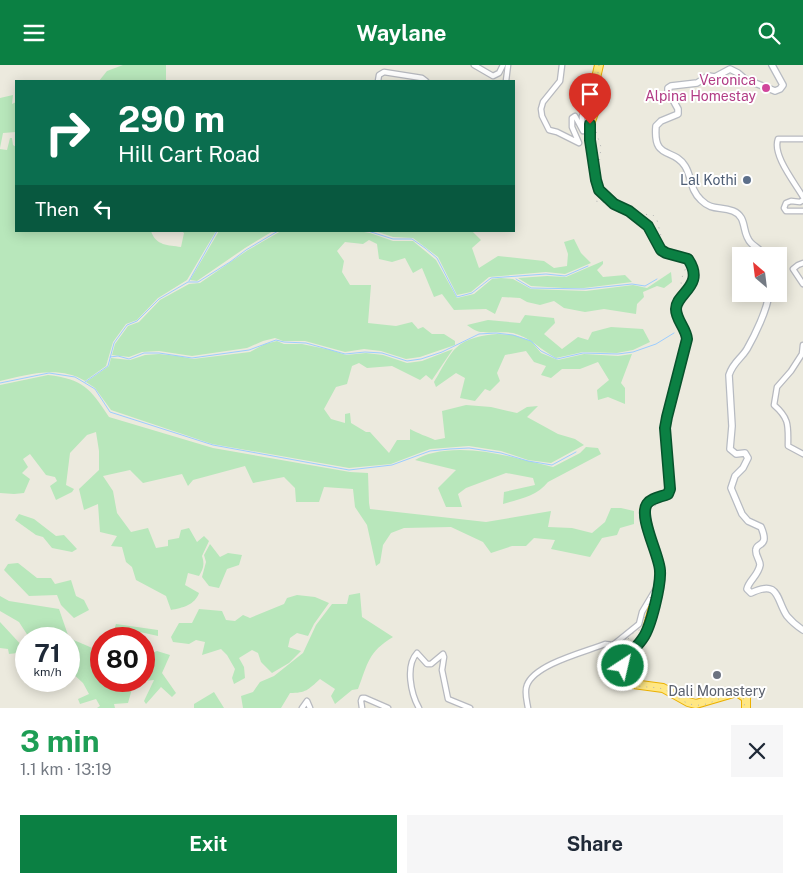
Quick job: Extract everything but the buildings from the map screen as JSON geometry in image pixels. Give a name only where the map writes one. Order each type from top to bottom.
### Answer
[{"type":"highway","points":[[599,65],[596,78],[599,99],[590,124],[590,140],[599,190],[614,204],[629,211],[648,226],[661,250],[688,259],[692,265],[693,281],[688,291],[676,305],[679,319],[687,333],[687,339],[665,428],[670,489],[668,494],[646,505],[644,511],[650,539],[659,562],[660,582],[645,636],[625,659],[624,672],[627,679],[633,684],[657,686],[688,702],[696,704],[737,692],[746,698],[746,708]]},
{"type":"main road","points":[[756,247],[749,240],[743,218],[730,210],[710,207],[696,195],[684,165],[661,150],[657,143],[656,126],[661,121],[678,114],[678,109],[668,91],[668,88],[671,86],[698,83],[708,76],[715,77],[730,69],[744,79],[775,91],[783,85],[772,65]]},
{"type":"main road","points":[[768,303],[746,351],[732,367],[729,375],[732,427],[730,449],[736,454],[745,453],[748,458],[743,468],[735,476],[731,488],[742,514],[748,521],[761,527],[765,538],[763,543],[756,548],[760,563],[758,572],[747,589],[751,593],[761,589],[775,591],[786,615],[803,630]]},
{"type":"street","points":[[474,65],[493,76],[499,73],[503,65]]},
{"type":"street","points":[[506,80],[508,65]]},
{"type":"street","points":[[562,65],[560,81],[543,102],[542,116],[549,130],[580,143],[572,127],[572,118],[576,116],[583,131],[585,130],[582,115],[586,110],[594,111]]},
{"type":"street","points":[[378,80],[379,75],[384,72],[409,79],[422,78],[425,80]]},
{"type":"street","points":[[803,139],[782,138],[778,139],[777,142],[779,156],[803,198],[800,202],[791,201],[786,203],[784,208],[786,211],[791,212],[803,211]]},
{"type":"street","points":[[803,263],[793,269],[803,284]]},
{"type":"street","points":[[803,345],[802,355],[777,387],[774,405],[783,413],[789,425],[788,446],[803,454]]},
{"type":"street","points":[[528,708],[526,691],[531,678],[546,667],[605,644],[613,645],[622,639],[639,623],[648,601],[660,582]]},
{"type":"street","points":[[419,708],[414,701],[410,674],[414,656],[417,653],[427,664],[431,664],[442,655],[444,657],[442,669],[448,699],[470,708]]},
{"type":"street","points":[[362,708],[361,701],[362,698],[365,698],[388,708]]},
{"type":"street","points":[[302,708],[307,701],[310,708]]},
{"type":"green space","points":[[123,65],[166,65],[166,80],[100,80],[107,71]]},
{"type":"green space","points":[[13,95],[12,104],[15,102],[15,132],[3,133],[0,148],[0,98]]},
{"type":"green space","points":[[10,138],[12,138],[15,146],[15,232],[151,232],[159,242],[181,247],[183,232],[215,232],[187,280],[158,298],[137,320],[126,324],[113,342],[106,366],[85,381],[75,376],[54,372],[32,374],[0,381],[0,149],[7,150]]},
{"type":"green space","points":[[218,232],[271,232],[197,281],[190,280]]},
{"type":"green space","points":[[279,232],[364,232],[393,241],[413,241],[436,260],[457,298],[474,294],[492,279],[501,278],[513,279],[531,289],[586,291],[633,285],[647,288],[671,272],[672,282],[664,288],[657,286],[643,292],[644,297],[637,304],[636,314],[604,309],[585,312],[564,308],[554,301],[540,305],[520,298],[502,297],[495,314],[486,309],[454,310],[442,294],[434,297],[422,268],[413,273],[405,258],[392,262],[379,259],[377,244],[369,240],[363,244],[345,242],[337,251],[344,261],[342,272],[350,285],[371,285],[368,323],[396,326],[412,322],[418,329],[423,327],[432,334],[444,334],[455,341],[455,345],[420,357],[406,359],[381,351],[364,349],[345,352],[305,341],[283,341],[275,338],[247,348],[192,356],[159,351],[142,352],[129,357],[112,355],[115,344],[128,326],[139,322],[160,300],[189,284],[200,283],[248,250]]},
{"type":"green space","points":[[378,232],[473,232],[481,240],[472,248],[479,268],[498,256],[544,261],[554,268],[567,266],[568,254],[564,242],[574,239],[581,253],[591,263],[565,274],[546,272],[489,277],[471,292],[457,295],[438,257],[413,238],[393,237]]},
{"type":"green space","points":[[603,261],[603,264],[597,270],[603,277],[625,275],[632,282],[584,288],[564,288],[531,286],[518,278],[566,277]]},
{"type":"green space","points":[[525,315],[554,318],[555,323],[544,334],[562,349],[578,337],[588,340],[592,332],[611,327],[643,329],[650,342],[633,350],[617,353],[583,352],[556,358],[519,335],[509,332],[480,332],[467,325],[488,320],[520,323]]},
{"type":"green space","points":[[497,334],[514,335],[531,341],[541,353],[558,360],[584,354],[618,356],[632,354],[621,383],[625,388],[625,404],[608,397],[598,400],[597,390],[609,380],[598,362],[580,369],[562,369],[551,378],[541,375],[546,366],[534,362],[526,351],[505,355],[497,373],[500,381],[490,391],[485,389],[475,401],[460,398],[465,378],[456,373],[436,387],[434,382],[447,359],[456,348],[470,339]]},
{"type":"green space","points":[[277,341],[284,344],[302,344],[346,355],[366,353],[383,355],[407,363],[422,361],[453,349],[432,380],[426,375],[420,380],[392,366],[367,368],[359,363],[352,366],[347,384],[336,387],[324,409],[331,419],[345,423],[345,414],[350,413],[351,423],[366,432],[370,432],[389,453],[397,440],[410,440],[410,429],[435,440],[445,438],[442,411],[466,405],[491,407],[517,413],[527,407],[538,406],[527,417],[558,434],[575,439],[584,445],[551,463],[528,460],[501,451],[469,446],[430,449],[391,464],[349,468],[212,444],[111,410],[95,388],[86,382],[109,366],[111,358],[130,360],[145,355],[159,354],[193,359],[250,352],[265,344]]},
{"type":"green space","points":[[48,375],[78,382],[91,392],[109,417],[213,448],[350,472],[368,473],[370,509],[486,522],[551,511],[548,527],[572,528],[592,533],[605,522],[611,508],[621,508],[634,511],[634,524],[620,528],[617,535],[602,538],[590,557],[551,549],[555,540],[534,538],[526,546],[512,546],[491,553],[483,542],[451,527],[404,528],[391,533],[383,545],[380,563],[376,566],[367,525],[355,507],[353,489],[324,487],[319,502],[296,502],[295,488],[284,477],[253,483],[245,466],[193,480],[188,486],[182,474],[143,483],[130,470],[103,476],[113,491],[117,513],[131,532],[148,528],[156,548],[168,546],[168,540],[179,538],[181,530],[189,528],[197,542],[204,536],[209,541],[202,556],[203,564],[199,576],[188,573],[185,585],[199,593],[197,597],[188,605],[171,610],[166,596],[136,580],[132,567],[126,562],[122,547],[111,546],[117,536],[100,532],[98,504],[84,510],[79,489],[99,470],[96,432],[87,435],[70,453],[66,485],[74,489],[72,492],[56,500],[50,486],[57,481],[55,477],[46,475],[30,454],[23,459],[28,467],[22,473],[30,479],[24,493],[0,493],[0,385]]},
{"type":"green space","points":[[586,447],[598,448],[601,454],[548,482],[539,491],[522,499],[503,504],[504,492],[535,485],[533,478],[506,473],[466,488],[458,494],[462,507],[446,507],[438,488],[456,470],[415,460],[431,453],[463,450],[509,456],[553,467],[580,453]]},
{"type":"green space","points":[[19,514],[34,519],[56,536],[64,535],[77,549],[72,552],[52,548],[43,537],[36,535],[15,520]]},
{"type":"green space","points":[[210,544],[220,557],[228,553],[242,555],[239,565],[227,569],[219,588],[209,586],[202,577],[206,562],[204,555]]},
{"type":"green space","points":[[18,563],[37,578],[51,578],[55,584],[71,580],[76,596],[84,600],[89,610],[74,618],[61,605],[57,595],[29,596],[4,570],[8,564]]},
{"type":"green space","points":[[360,593],[362,617],[393,637],[374,653],[367,665],[358,689],[352,690],[335,704],[331,696],[335,689],[320,679],[306,690],[290,693],[281,708],[243,708],[241,696],[253,692],[260,682],[274,676],[303,653],[316,625],[332,604],[347,604],[349,595]]},
{"type":"green space","points":[[297,595],[315,597],[329,603],[308,636],[297,633],[290,638],[288,647],[301,651],[289,663],[272,673],[261,662],[258,653],[252,650],[239,658],[244,667],[245,678],[234,684],[232,678],[235,669],[221,649],[202,655],[205,642],[196,640],[189,644],[173,642],[171,637],[179,623],[192,623],[199,609],[222,611],[226,620],[235,621],[243,615],[250,618],[284,604],[287,598]]},
{"type":"green space","points":[[0,596],[9,601],[59,609],[65,627],[22,627],[19,622],[0,611]]},
{"type":"green space","points":[[0,622],[15,638],[15,653],[9,654],[8,649],[0,648]]},
{"type":"green space","points":[[116,624],[137,627],[115,627]]},
{"type":"green space","points":[[155,630],[158,630],[158,636],[155,635]]},
{"type":"green space","points":[[80,643],[90,647],[90,692],[131,692],[128,703],[114,704],[115,708],[97,708],[100,706],[96,699],[80,704],[78,699],[89,694],[80,680]]},
{"type":"green space","points":[[155,652],[170,655],[162,673],[176,693],[172,697],[161,687],[146,704],[144,701],[148,692],[155,692]]},
{"type":"green space","points":[[214,692],[224,708],[194,708],[194,704]]},
{"type":"waterway","points":[[189,281],[216,232]]},
{"type":"waterway","points":[[85,382],[108,366],[114,343],[127,325],[137,321],[159,299],[188,282],[198,282],[276,232]]},
{"type":"waterway","points":[[371,232],[393,239],[412,239],[425,248],[437,258],[457,297],[472,293],[491,278],[546,274],[565,276],[588,266]]},
{"type":"waterway","points":[[516,279],[531,288],[585,289],[632,284],[645,286],[657,279]]},
{"type":"waterway","points":[[110,357],[118,356],[129,359],[144,353],[159,353],[192,358],[249,350],[276,340],[306,343],[345,354],[382,353],[407,361],[421,359],[442,352],[479,334],[496,333],[513,335],[531,341],[541,351],[557,359],[583,353],[618,354],[633,352],[656,344],[674,333]]},
{"type":"waterway","points":[[0,383],[49,373],[75,377],[95,389],[110,412],[213,445],[349,470],[392,465],[430,451],[450,449],[469,448],[501,453],[528,461],[552,465],[576,452]]},
{"type":"railway","points":[[599,65],[596,88],[600,100],[592,119],[601,147],[596,193],[597,202],[610,202],[616,212],[653,215],[657,220],[664,248],[681,255],[687,265],[681,280],[682,299],[676,308],[690,338],[668,428],[672,490],[668,496],[647,512],[658,571],[641,629],[632,634],[618,652],[619,665],[628,684],[663,689],[685,702],[695,705],[710,703],[737,693],[745,700],[744,708]]},
{"type":"place","name":"Veronica Alpina Homestay","points":[[766,88]]},
{"type":"place","name":"Lal Kothi","points":[[747,180]]},
{"type":"place","name":"Dali Monastery","points":[[717,675]]},
{"type":"route","points":[[590,124],[590,140],[599,190],[614,204],[629,211],[648,226],[661,250],[688,259],[692,265],[693,273],[693,281],[688,291],[676,305],[677,315],[687,333],[687,339],[665,428],[670,489],[668,494],[646,505],[644,511],[650,539],[659,562],[660,582],[645,636],[625,659],[623,666]]}]
